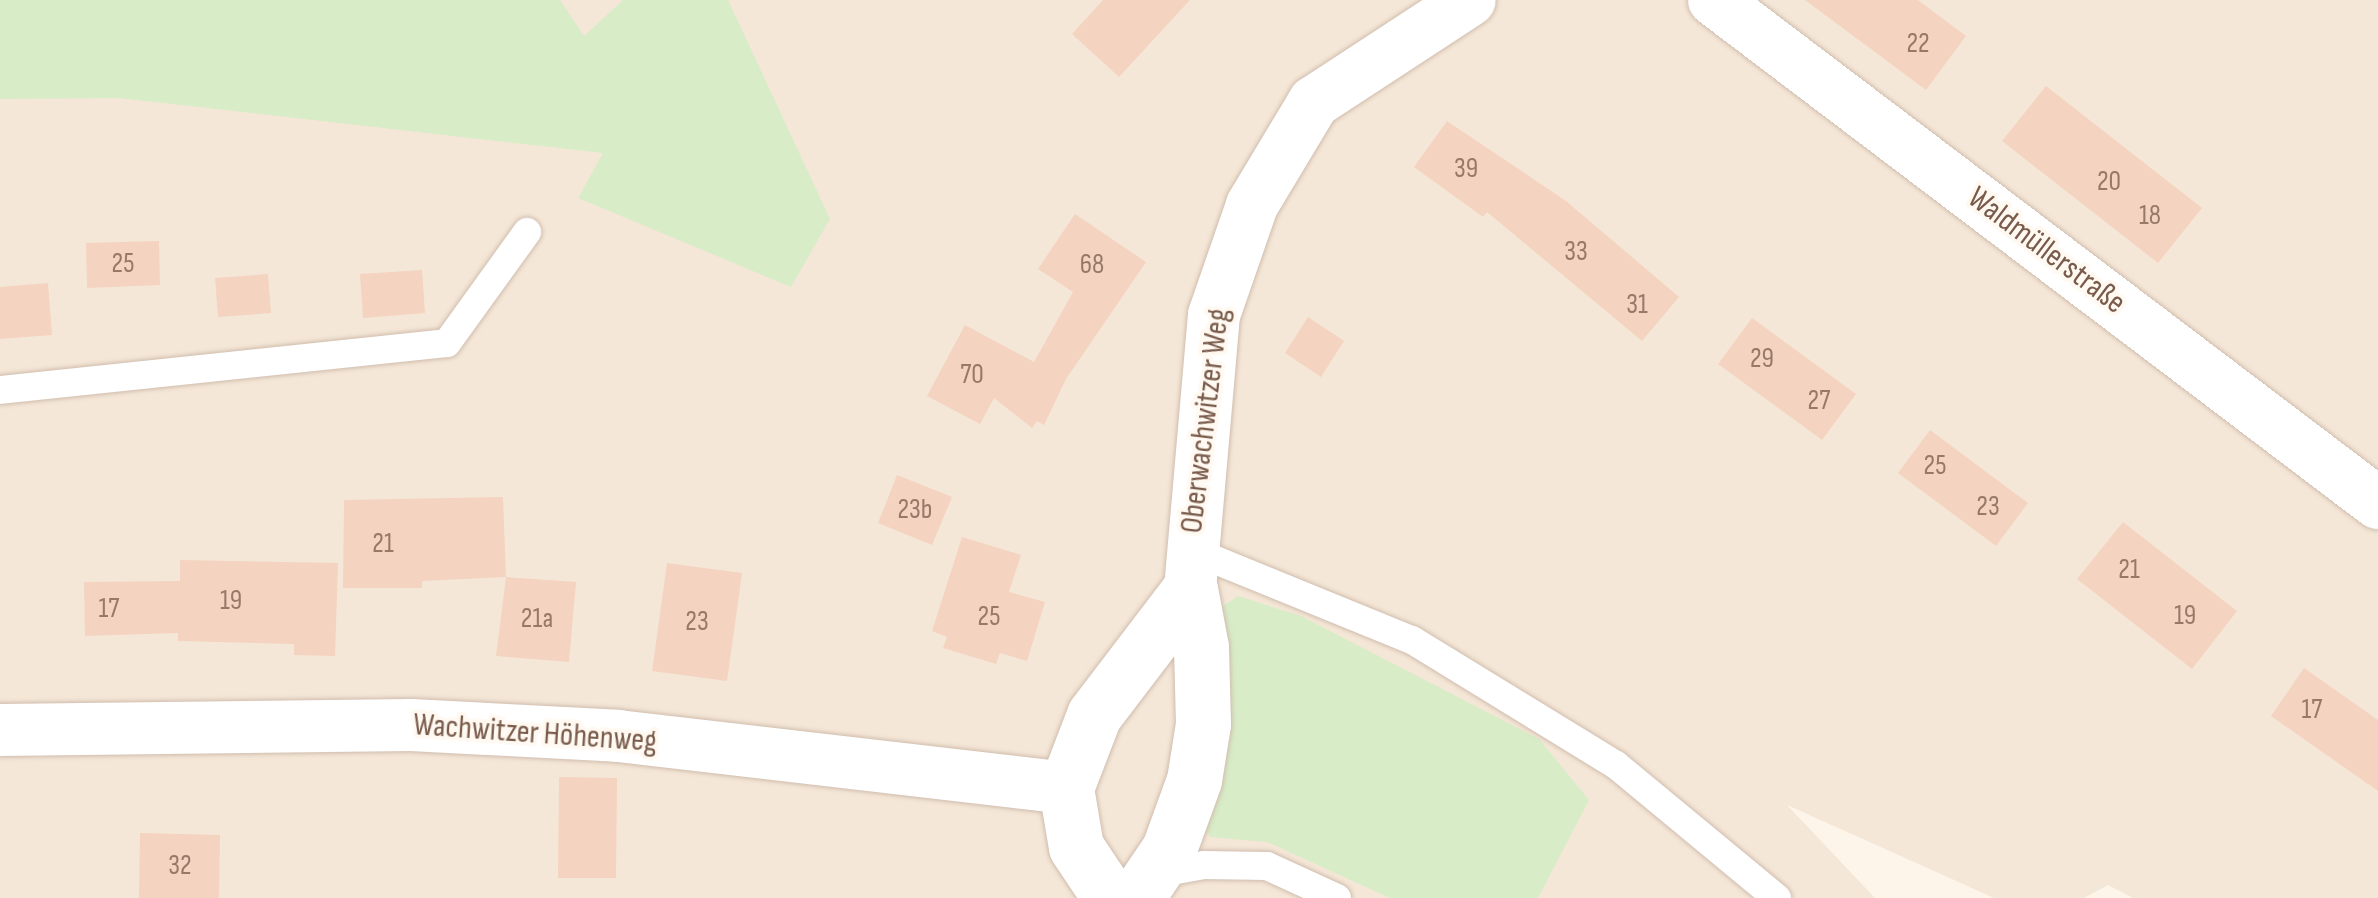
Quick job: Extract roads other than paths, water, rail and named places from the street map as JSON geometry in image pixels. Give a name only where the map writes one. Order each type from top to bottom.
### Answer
[{"type":"street","name":"Oberwachwitzer Weg","points":[[1133,890],[1194,780],[1203,724],[1201,646],[1190,570],[1214,315],[1252,206],[1314,102],[1470,0]]},
{"type":"street","name":"Waldmüllerstraße","points":[[1714,0],[2378,502]]},
{"type":"street","points":[[1133,890],[1076,847],[1066,788],[1094,715],[1190,570]]},
{"type":"street","name":"Wachwitzer Höhenweg","points":[[0,730],[468,728],[618,736],[1066,788]]},
{"type":"lane","points":[[0,390],[448,343],[527,232]]},
{"type":"lane","points":[[1190,570],[1412,640],[1616,765],[1777,898]]},
{"type":"lane","points":[[1133,890],[1204,865],[1267,866],[1337,898]]}]
